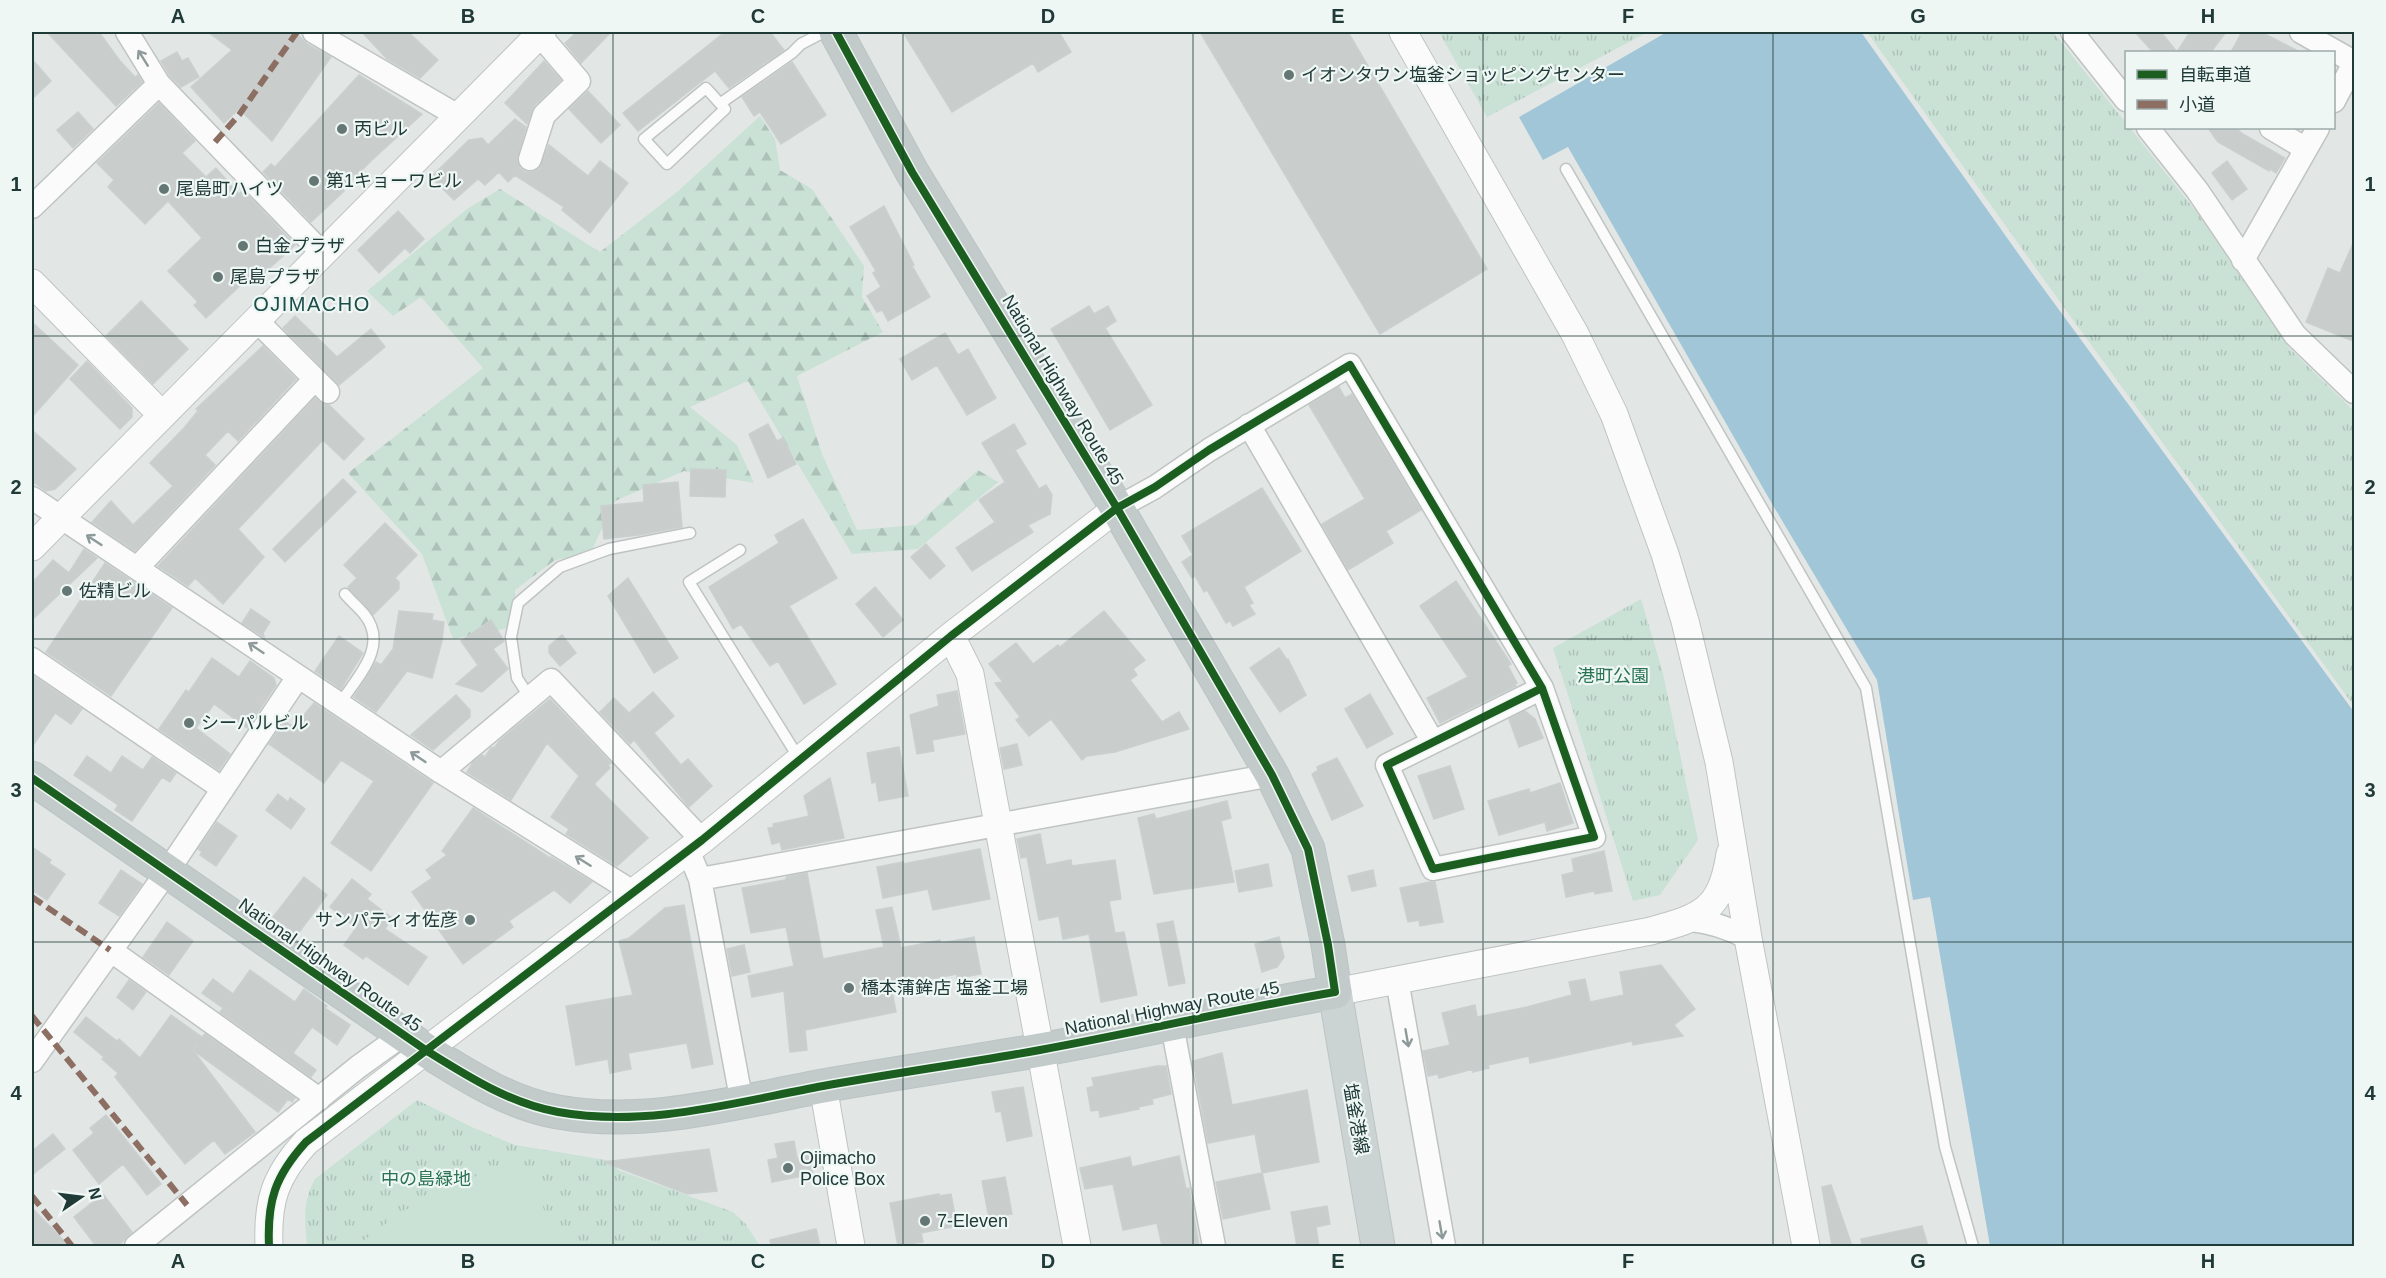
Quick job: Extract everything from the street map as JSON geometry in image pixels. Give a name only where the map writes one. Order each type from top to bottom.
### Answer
[{"type":"highway","name":"National Highway Route 45","points":[[32,778],[469,1077],[512,1098],[557,1112],[607,1117],[653,1116],[742,1103],[823,1086],[1040,1050],[1335,992],[1328,945],[1308,849],[1272,775],[1117,508],[912,172],[836,32]]},
{"type":"main road","name":"塩釜港線","points":[[1335,992],[1378,1246]]},
{"type":"street","points":[[127,32],[159,84],[323,254]]},
{"type":"street","points":[[314,32],[458,116]]},
{"type":"street","points":[[1402,32],[1575,334],[1614,414],[1665,554],[1685,621],[1719,762],[1748,938],[1806,1246]]},
{"type":"street","points":[[2072,32],[2125,98]]},
{"type":"street","points":[[2301,32],[2334,51]]},
{"type":"street","points":[[32,547],[160,414],[323,254],[540,33],[579,81],[544,115],[530,159]]},
{"type":"street","points":[[2335,52],[2355,63],[2335,98]]},
{"type":"street","points":[[32,207],[159,84]]},
{"type":"street","points":[[2149,129],[2197,190],[2295,335],[2355,392]]},
{"type":"street","points":[[2273,129],[2306,149]]},
{"type":"street","points":[[2243,260],[2317,129]]},
{"type":"street","points":[[32,283],[160,414]]},
{"type":"street","points":[[137,568],[322,386],[256,320]]},
{"type":"street","points":[[136,1246],[319,1099],[416,1042],[633,892],[695,845],[951,636],[1117,508],[1155,487],[1249,425],[1350,365],[1542,688],[1594,837],[1433,869],[1387,765],[1542,688]]},
{"type":"street","points":[[1249,425],[1433,742]]},
{"type":"street","points":[[32,498],[441,772],[633,892]]},
{"type":"street","points":[[951,636],[970,674],[1077,1246]]},
{"type":"street","points":[[32,659],[223,789]]},
{"type":"street","points":[[32,1061],[167,872],[298,677]]},
{"type":"street","points":[[441,772],[551,680],[695,845],[742,1103]]},
{"type":"street","points":[[700,879],[1272,775]]},
{"type":"street","points":[[1691,920],[1709,907],[1720,891],[1732,842]]},
{"type":"street","points":[[1335,992],[1651,931],[1691,920],[1709,921],[1748,938]]},
{"type":"street","points":[[110,950],[319,1099]]},
{"type":"street","points":[[1397,980],[1444,1246]]},
{"type":"street","points":[[1172,1025],[1214,1246]]},
{"type":"street","points":[[269,1246],[269,1206],[275,1186],[289,1161],[306,1142],[416,1042]]},
{"type":"street","points":[[823,1086],[851,1246]]},
{"type":"lane","points":[[721,103],[792,53],[801,44],[824,32]]},
{"type":"lane","points":[[706,88],[721,103],[725,108],[667,164],[644,139],[706,88]]},
{"type":"lane","points":[[1566,170],[1866,688],[1945,1147],[1973,1246]]},
{"type":"lane","points":[[530,698],[516,678],[511,637],[518,603],[560,567],[609,549],[690,533]]},
{"type":"lane","points":[[740,550],[689,582],[800,760]]},
{"type":"lane","points":[[339,705],[373,654],[376,641],[366,616],[345,594]]},
{"type":"green space","points":[[1439,32],[1648,32],[1487,117]]},
{"type":"green space","points":[[1867,32],[2053,32],[2125,122],[2125,129],[2131,129],[2198,214],[2289,348],[2354,411],[2354,706]]},
{"type":"green space","points":[[760,116],[775,139],[780,170],[812,189],[864,266],[862,297],[883,332],[797,376],[822,454],[857,530],[916,525],[978,470],[998,482],[918,549],[852,554],[748,381],[690,407],[737,445],[754,483],[684,471],[615,501],[590,554],[555,560],[515,590],[513,627],[453,639],[422,554],[348,473],[483,368],[421,297],[393,316],[367,291],[467,209],[500,189],[600,252],[677,192]]},
{"type":"green space","name":"港町公園","points":[[1641,599],[1663,673],[1698,840],[1660,895],[1633,901],[1553,648]]},
{"type":"green space","name":"中の島緑地","points":[[417,1100],[515,1145],[612,1161],[618,1170],[733,1212],[745,1223],[760,1246],[307,1246],[306,1204],[315,1179]]},
{"type":"green space","points":[[497,1166],[530,1173],[558,1246],[356,1246],[403,1211]]},
{"type":"water","points":[[1667,32],[1861,32],[2032,273],[2354,712],[2354,1246],[1990,1246],[1930,897],[1913,900],[1877,680],[1771,502],[1568,147],[1543,160],[1519,117]]},
{"type":"building","points":[[47,32],[99,32],[120,61],[135,77],[138,75],[142,82],[116,106]]},
{"type":"building","points":[[208,32],[295,32],[307,44],[331,57],[272,141],[239,109],[224,123],[191,87],[232,50]]},
{"type":"building","points":[[362,32],[408,32],[438,60],[420,78],[387,59]]},
{"type":"building","points":[[577,32],[611,32],[581,63],[565,43]]},
{"type":"building","points":[[725,32],[770,32],[784,50],[729,88],[715,71],[638,131],[623,113]]},
{"type":"building","points":[[903,32],[1059,32],[1071,52],[1038,72],[1033,63],[952,112]]},
{"type":"building","points":[[1200,32],[1348,32],[1487,269],[1380,334]]},
{"type":"building","points":[[2135,32],[2161,32],[2176,51],[2152,51]]},
{"type":"building","points":[[2190,32],[2226,32],[2212,51],[2178,51]]},
{"type":"building","points":[[2242,32],[2261,32],[2298,51],[2232,51]]},
{"type":"building","points":[[177,52],[182,61],[188,58],[199,77],[181,87],[170,76],[161,61]]},
{"type":"building","points":[[32,59],[51,81],[32,99]]},
{"type":"building","points":[[544,61],[561,80],[534,106],[527,124],[505,103]]},
{"type":"building","points":[[792,62],[826,115],[781,144],[760,112],[754,116],[742,97]]},
{"type":"building","points":[[359,75],[422,114],[372,160],[311,222],[263,172],[271,164],[275,167]]},
{"type":"building","points":[[588,91],[620,125],[601,143],[569,109]]},
{"type":"building","points":[[159,103],[195,141],[182,153],[206,177],[216,168],[239,194],[243,190],[295,245],[251,285],[247,279],[206,318],[194,305],[198,302],[168,271],[202,238],[168,201],[145,224],[108,187],[114,180],[97,163]]},
{"type":"building","points":[[78,112],[93,129],[73,148],[57,130]]},
{"type":"building","points":[[515,119],[526,127],[517,161],[525,172],[539,169],[549,145],[588,176],[600,161],[628,183],[590,233],[562,210],[564,207],[515,175],[508,182],[499,172],[485,185],[478,179],[454,200],[431,177],[469,140],[482,138],[488,145]]},
{"type":"building","points":[[2209,129],[2238,129],[2285,158],[2276,173],[2218,142]]},
{"type":"building","points":[[2227,161],[2247,189],[2232,200],[2212,173]]},
{"type":"building","points":[[884,206],[914,265],[912,266],[930,297],[888,321],[882,310],[877,312],[867,296],[881,287],[873,273],[876,271],[850,227]]},
{"type":"building","points":[[398,211],[424,239],[410,253],[405,248],[379,273],[358,250]]},
{"type":"building","points":[[2355,239],[2355,342],[2306,322],[2328,268],[2340,273]]},
{"type":"building","points":[[141,301],[188,349],[153,384],[106,336]]},
{"type":"building","points":[[1089,306],[1094,314],[1108,306],[1116,321],[1105,328],[1152,405],[1110,430],[1051,329]]},
{"type":"building","points":[[295,316],[337,357],[371,329],[385,347],[339,385],[283,328]]},
{"type":"building","points":[[32,322],[78,365],[32,417]]},
{"type":"building","points":[[945,333],[958,355],[968,349],[996,398],[967,415],[937,365],[912,380],[900,359]]},
{"type":"building","points":[[263,346],[296,379],[238,441],[228,431],[205,455],[215,465],[135,551],[92,522],[111,501],[133,525],[173,486],[150,463],[184,428],[198,411],[196,409]]},
{"type":"building","points":[[87,361],[132,408],[132,417],[120,429],[70,379]]},
{"type":"building","points":[[1339,387],[1345,398],[1352,394],[1421,510],[1386,531],[1393,543],[1348,570],[1322,524],[1365,499],[1309,405]]},
{"type":"building","points":[[315,398],[324,405],[329,405],[364,439],[344,460],[323,440],[238,529],[264,557],[223,604],[195,578],[188,586],[158,566]]},
{"type":"building","points":[[768,424],[777,441],[783,438],[796,464],[768,478],[749,434]]},
{"type":"building","points":[[1014,424],[1026,444],[1015,450],[1039,489],[1046,485],[1052,495],[1050,514],[1028,525],[1033,532],[972,571],[956,548],[995,522],[979,500],[1005,482],[982,443]]},
{"type":"building","points":[[32,430],[76,469],[55,489],[46,491],[32,481]]},
{"type":"building","points":[[691,469],[726,470],[725,497],[690,496]]},
{"type":"building","points":[[343,479],[356,492],[285,562],[273,549]]},
{"type":"building","points":[[678,482],[682,527],[604,539],[601,506],[644,502],[643,485]]},
{"type":"building","points":[[1262,488],[1301,551],[1244,587],[1253,603],[1249,605],[1255,614],[1233,626],[1230,621],[1226,623],[1207,590],[1204,592],[1195,576],[1192,578],[1182,562],[1193,555],[1182,536]]},
{"type":"building","points":[[803,519],[837,578],[789,606],[836,684],[804,704],[778,661],[770,666],[741,624],[733,629],[709,587],[779,543],[775,535]]},
{"type":"building","points":[[385,523],[417,555],[395,578],[399,582],[399,589],[373,615],[348,587],[357,578],[344,565]]},
{"type":"building","points":[[926,544],[945,566],[930,579],[911,557]]},
{"type":"building","points":[[84,549],[97,558],[32,620],[32,583],[53,560],[69,573]]},
{"type":"building","points":[[105,563],[172,608],[111,696],[46,652]]},
{"type":"building","points":[[628,578],[678,658],[654,673],[608,596]]},
{"type":"building","points":[[1456,581],[1511,664],[1508,666],[1517,683],[1516,686],[1440,723],[1427,698],[1468,677],[1420,606]]},
{"type":"building","points":[[875,587],[903,620],[883,637],[856,604]]},
{"type":"building","points":[[251,609],[270,622],[263,633],[264,637],[242,623]]},
{"type":"building","points":[[399,611],[433,614],[432,620],[444,622],[442,641],[432,678],[407,671],[376,712],[354,697],[376,662],[381,665],[393,649]]},
{"type":"building","points":[[1104,611],[1145,660],[1133,669],[1137,675],[1130,680],[1162,722],[1179,712],[1189,729],[1115,752],[1087,756],[1082,760],[1051,719],[1029,736],[1016,720],[1020,717],[995,683],[1003,682],[989,664],[1016,643],[1033,664],[1058,645],[1060,647]]},
{"type":"building","points":[[491,620],[504,641],[493,649],[508,669],[482,692],[456,684],[478,665],[461,641]]},
{"type":"building","points":[[562,635],[576,653],[560,666],[549,653],[549,646]]},
{"type":"building","points":[[339,636],[363,653],[341,689],[315,671]]},
{"type":"building","points":[[1279,648],[1288,659],[1306,695],[1280,712],[1250,668]]},
{"type":"building","points":[[212,658],[239,677],[250,661],[274,678],[276,685],[247,728],[214,704],[196,728],[230,754],[219,770],[159,729],[186,690],[189,692]]},
{"type":"building","points":[[32,675],[82,709],[71,724],[55,713],[32,747]]},
{"type":"building","points":[[957,691],[965,734],[932,740],[934,751],[917,754],[910,715],[939,706],[937,695]]},
{"type":"building","points":[[653,692],[674,716],[654,733],[681,765],[688,759],[712,786],[689,807],[634,740],[630,744],[600,712],[614,698],[629,713]]},
{"type":"building","points":[[1370,694],[1393,734],[1367,748],[1345,709]]},
{"type":"building","points":[[456,695],[470,710],[470,717],[433,750],[411,735]]},
{"type":"building","points":[[550,699],[611,763],[608,765],[610,768],[594,784],[648,838],[617,866],[566,834],[569,829],[551,817],[579,776],[547,743],[511,800],[467,772],[473,762],[482,755],[485,757],[491,748]]},
{"type":"building","points":[[314,703],[433,783],[371,871],[331,843],[374,781],[341,760],[324,783],[269,744],[285,721],[294,727]]},
{"type":"building","points":[[1525,711],[1535,719],[1543,738],[1519,747],[1509,719]]},
{"type":"building","points":[[1017,744],[1022,765],[1004,769],[1000,748]]},
{"type":"building","points":[[899,747],[908,796],[879,801],[876,782],[872,783],[867,753]]},
{"type":"building","points":[[87,756],[111,773],[122,756],[143,770],[152,757],[176,773],[170,782],[162,777],[132,821],[115,810],[118,805],[74,775]]},
{"type":"building","points":[[1337,758],[1363,806],[1332,820],[1312,774],[1318,770],[1317,767]]},
{"type":"building","points":[[1450,766],[1464,809],[1434,819],[1418,776]]},
{"type":"building","points":[[830,778],[844,838],[782,850],[780,842],[772,844],[768,828],[774,827],[773,824],[809,816],[804,796]]},
{"type":"building","points":[[1560,783],[1573,823],[1547,831],[1545,822],[1499,835],[1488,801],[1529,789],[1530,793]]},
{"type":"building","points":[[278,794],[288,802],[290,798],[305,809],[291,829],[266,810]]},
{"type":"building","points":[[1227,801],[1231,818],[1221,821],[1234,882],[1154,894],[1138,818],[1154,814],[1156,819]]},
{"type":"building","points":[[473,808],[592,882],[570,903],[554,890],[509,921],[513,927],[463,964],[412,892],[432,878],[426,870],[447,855],[442,851]]},
{"type":"building","points":[[217,822],[237,836],[216,866],[200,855],[202,852],[198,849]]},
{"type":"building","points":[[1040,834],[1046,865],[1071,860],[1072,866],[1115,860],[1121,899],[1109,901],[1115,933],[1124,932],[1137,995],[1101,1002],[1089,934],[1063,939],[1059,916],[1039,920],[1027,857],[1021,858],[1017,839]]},
{"type":"building","points":[[32,847],[51,860],[49,863],[65,874],[47,900],[32,890]]},
{"type":"building","points":[[980,849],[990,899],[933,910],[928,889],[883,898],[877,867]]},
{"type":"building","points":[[1604,851],[1612,891],[1595,894],[1594,891],[1566,897],[1562,875],[1574,872],[1572,859]]},
{"type":"building","points":[[1268,864],[1272,886],[1239,892],[1235,871]]},
{"type":"building","points":[[121,870],[142,884],[119,916],[99,903]]},
{"type":"building","points":[[1373,870],[1376,886],[1352,891],[1348,876]]},
{"type":"building","points":[[807,873],[823,959],[884,947],[876,910],[892,907],[901,948],[940,940],[941,943],[974,937],[981,974],[957,978],[957,974],[891,987],[896,1012],[805,1030],[807,1050],[790,1052],[784,991],[752,997],[748,976],[794,966],[786,927],[751,933],[742,888],[785,880],[787,877]]},
{"type":"building","points":[[304,877],[327,895],[297,935],[273,917]]},
{"type":"building","points":[[352,879],[371,894],[367,899],[392,918],[385,929],[427,957],[408,985],[366,956],[363,959],[344,945],[356,928],[330,907]]},
{"type":"building","points":[[1435,882],[1443,922],[1420,926],[1419,920],[1408,922],[1400,888]]},
{"type":"building","points":[[684,905],[713,1064],[692,1068],[687,1043],[628,1053],[631,1069],[610,1073],[608,1059],[576,1065],[566,1006],[633,995],[619,941],[629,938],[665,908]]},
{"type":"building","points":[[1173,921],[1185,983],[1169,986],[1157,924]]},
{"type":"building","points":[[167,922],[193,941],[169,975],[143,957]]},
{"type":"building","points":[[1279,937],[1284,957],[1277,967],[1262,972],[1255,944]]},
{"type":"building","points":[[744,945],[750,972],[732,976],[727,949]]},
{"type":"building","points":[[1661,965],[1695,1009],[1674,1025],[1683,1036],[1633,1045],[1632,1041],[1530,1063],[1529,1056],[1488,1065],[1489,1068],[1473,1072],[1473,1069],[1439,1078],[1438,1074],[1428,1076],[1423,1051],[1450,1045],[1442,1013],[1475,1005],[1477,1017],[1527,1007],[1572,995],[1569,982],[1585,979],[1590,1002],[1624,995],[1620,972]]},
{"type":"building","points":[[250,970],[295,1002],[304,989],[327,1006],[325,1008],[350,1025],[337,1045],[312,1027],[293,1053],[316,1070],[311,1077],[220,1012],[223,1008],[202,993],[213,979],[233,994]]},
{"type":"building","points":[[129,980],[146,992],[133,1010],[117,997]]},
{"type":"building","points":[[171,1015],[202,1037],[205,1034],[295,1098],[292,1102],[288,1099],[278,1112],[193,1050],[198,1043],[192,1049],[255,1132],[225,1154],[214,1140],[185,1164],[115,1077],[118,1073],[102,1059],[104,1057],[74,1032],[86,1017],[117,1041],[119,1039],[140,1058]]},
{"type":"building","points":[[1222,1053],[1232,1105],[1307,1090],[1319,1162],[1262,1173],[1255,1134],[1208,1143],[1193,1061]]},
{"type":"building","points":[[1166,1066],[1171,1094],[1152,1099],[1153,1104],[1138,1107],[1139,1109],[1100,1117],[1099,1110],[1091,1111],[1087,1088],[1094,1086],[1092,1078]]},
{"type":"building","points":[[1023,1087],[1032,1136],[1007,1141],[1001,1111],[996,1112],[992,1092]]},
{"type":"building","points":[[106,1115],[161,1184],[147,1195],[123,1164],[99,1184],[73,1150],[94,1133],[90,1128]]},
{"type":"building","points":[[53,1134],[65,1149],[32,1175],[32,1151]]},
{"type":"building","points":[[794,1141],[797,1158],[809,1155],[813,1174],[772,1182],[768,1160],[778,1158],[775,1144]]},
{"type":"building","points":[[709,1149],[717,1191],[687,1194],[604,1162]]},
{"type":"building","points":[[1179,1156],[1186,1189],[1189,1188],[1199,1246],[1162,1246],[1157,1223],[1123,1230],[1113,1184],[1085,1189],[1080,1168],[1130,1157],[1132,1167]]},
{"type":"building","points":[[1262,1173],[1270,1209],[1223,1219],[1216,1182]]},
{"type":"building","points":[[1005,1177],[1012,1214],[989,1218],[982,1181]]},
{"type":"building","points":[[1831,1185],[1852,1246],[1832,1246],[1822,1187]]},
{"type":"building","points":[[103,1194],[132,1232],[118,1246],[96,1246],[74,1217]]},
{"type":"building","name":"7-Eleven","points":[[939,1194],[939,1196],[951,1194],[957,1226],[921,1233],[923,1242],[898,1246],[890,1203]]},
{"type":"building","points":[[1327,1206],[1330,1224],[1316,1227],[1319,1246],[1297,1246],[1291,1212]]},
{"type":"building","points":[[32,1208],[69,1246],[32,1246]]},
{"type":"building","points":[[1922,1226],[1928,1246],[1862,1246],[1861,1239]]},
{"type":"building","points":[[816,1229],[820,1246],[771,1246],[770,1240]]},
{"type":"marked path","points":[[215,142],[239,115],[297,32]]},
{"type":"marked path","points":[[32,897],[110,950]]},
{"type":"marked path","points":[[32,1016],[187,1205]]},
{"type":"marked path","points":[[32,1196],[72,1246]]},
{"type":"cycle path","points":[[32,778],[427,1051],[506,1096],[558,1112],[625,1117],[691,1111],[850,1081],[1040,1050],[1335,992],[1328,945],[1308,849],[1272,775],[1117,508],[912,172],[836,32]]},
{"type":"cycle path","points":[[269,1246],[270,1216],[275,1190],[287,1166],[306,1142],[702,840],[951,636],[1117,508],[1155,487],[1209,450],[1350,365],[1542,688],[1594,837],[1433,869],[1387,765],[1542,688]]},
{"type":"place","name":"イオンタウン塩釜ショッピングセンター","points":[[1289,75]]},
{"type":"place","name":"丙ビル","points":[[342,129]]},
{"type":"place","name":"第1キョーワビル","points":[[314,181]]},
{"type":"place","name":"尾島町ハイツ","points":[[164,189]]},
{"type":"place","name":"白金プラザ","points":[[243,246]]},
{"type":"place","name":"尾島プラザ","points":[[218,277]]},
{"type":"place","name":"佐精ビル","points":[[67,591]]},
{"type":"place","name":"シーパルビル","points":[[189,723]]},
{"type":"place","name":"サンパティオ佐彦","points":[[470,920]]},
{"type":"place","name":"橋本蒲鉾店 塩釜工場","points":[[849,988]]},
{"type":"place","name":"Ojimacho Police Box","points":[[788,1168]]},
{"type":"place","name":"7-Eleven","points":[[925,1221]]},
{"type":"district","name":"OJIMACHO","points":[[312,304]]}]
